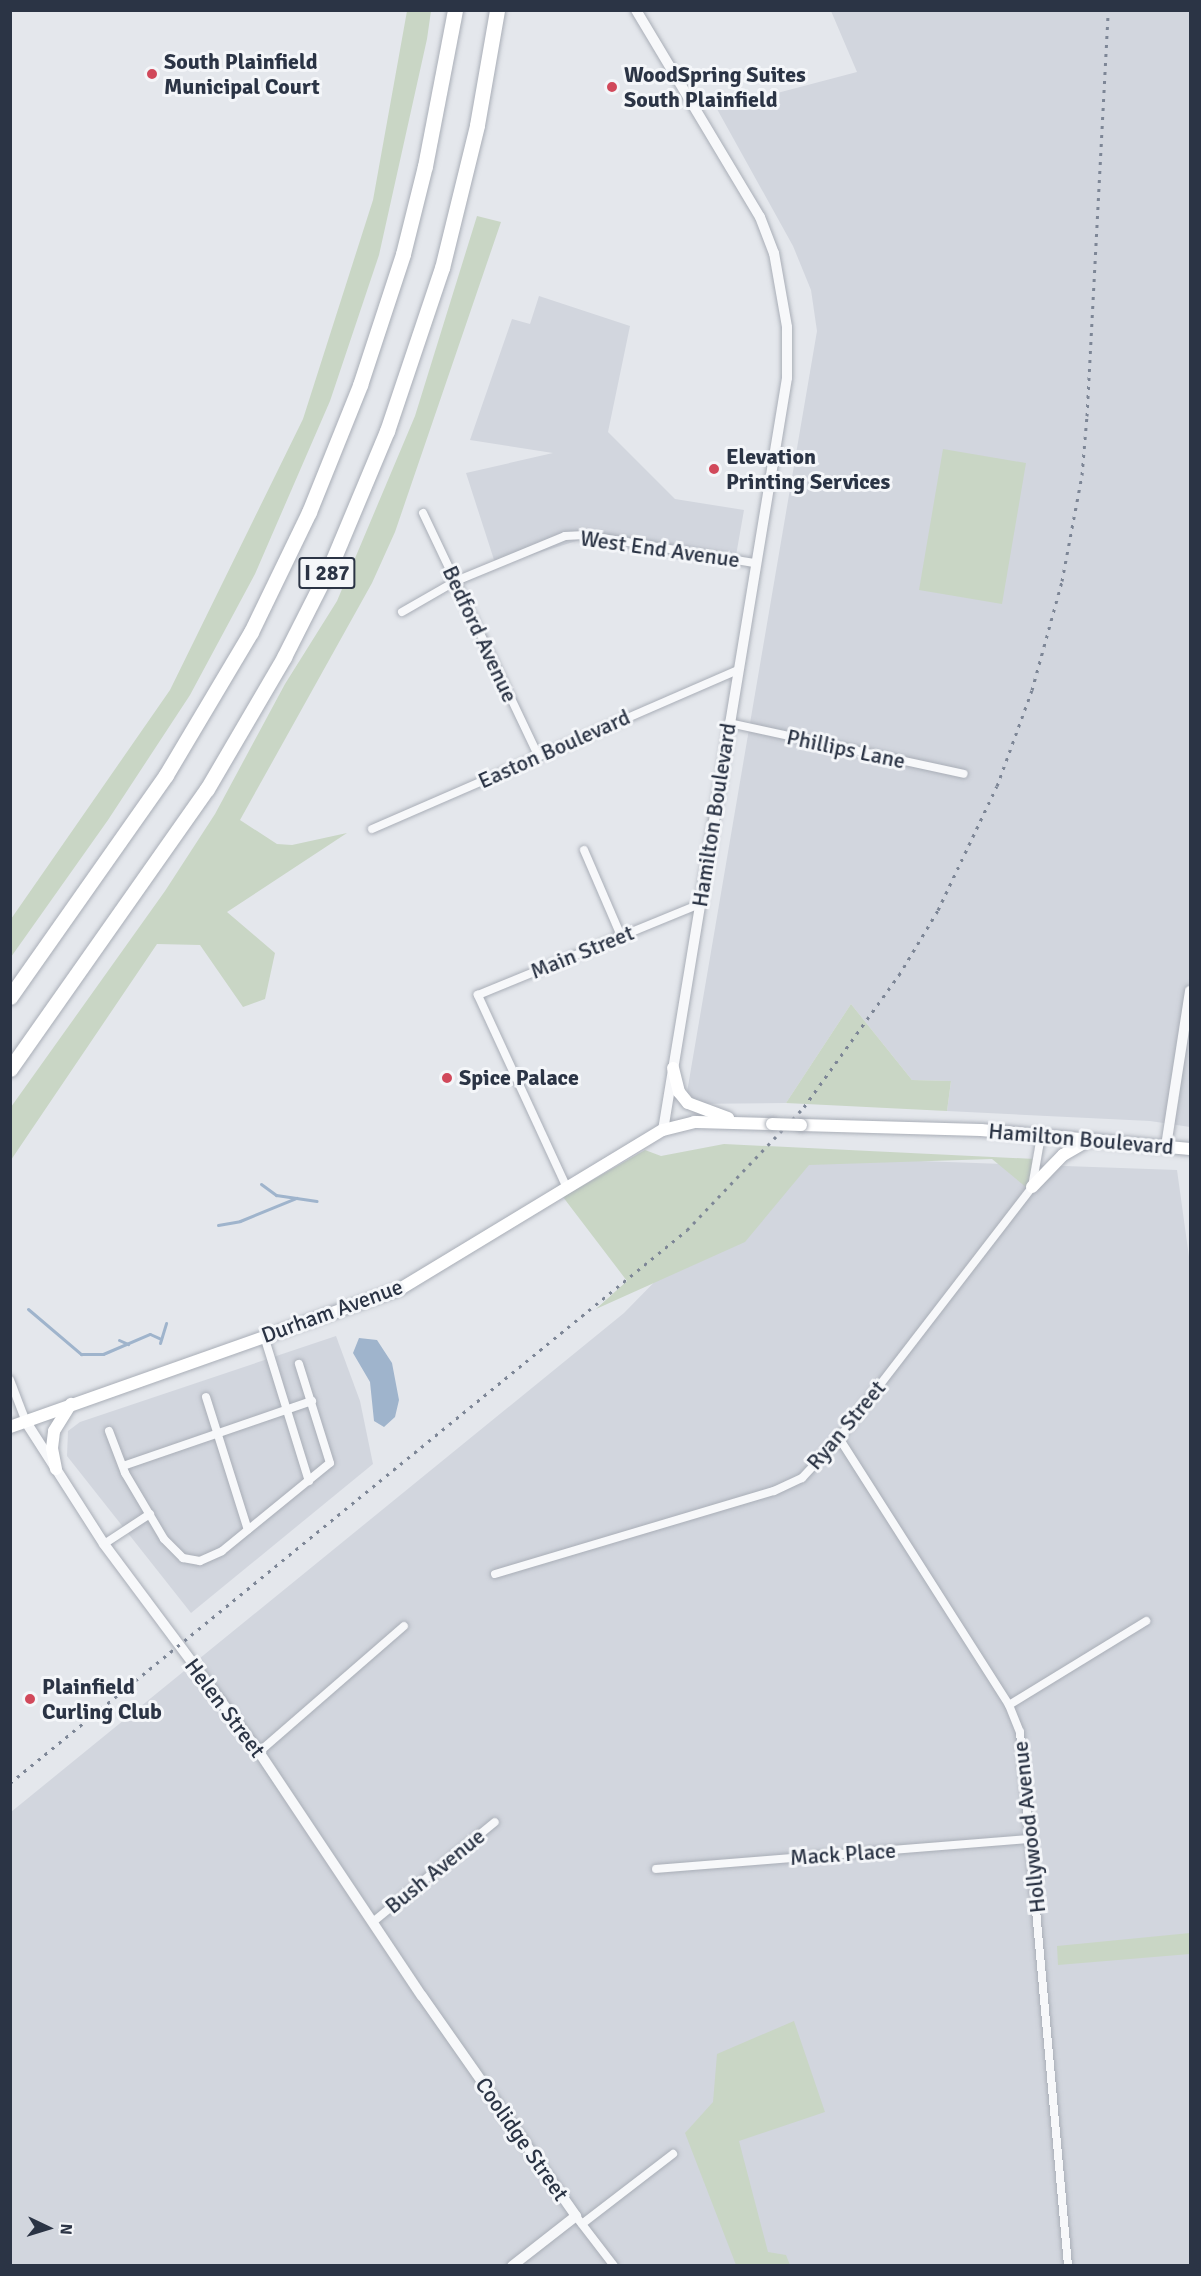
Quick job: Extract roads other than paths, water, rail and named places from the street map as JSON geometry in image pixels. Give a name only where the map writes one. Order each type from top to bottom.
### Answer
[{"type":"highway","name":"I 287","points":[[10,997],[166,775],[251,632],[309,512],[360,385],[403,254],[425,166],[454,10]]},
{"type":"highway","name":"I 287","points":[[10,1069],[207,789],[284,657],[333,560],[391,421],[442,268],[477,126],[496,10]]},
{"type":"main road","points":[[673,1068],[680,1092],[688,1103],[747,1124]]},
{"type":"main road","name":"Hamilton Boulevard","points":[[663,1130],[694,1122],[801,1125],[1041,1136],[1191,1149]]},
{"type":"main road","name":"Durham Avenue","points":[[10,1427],[71,1403],[399,1289],[663,1130]]},
{"type":"main road","points":[[1032,1187],[1063,1155],[1089,1140]]},
{"type":"main road","points":[[56,1469],[52,1448],[55,1429],[71,1403]]},
{"type":"street","name":"Hamilton Boulevard","points":[[636,10],[760,217],[781,286],[787,327],[787,378],[663,1130]]},
{"type":"street","name":"Bedford Avenue","points":[[423,513],[538,755]]},
{"type":"street","name":"West End Avenue","points":[[402,612],[456,581],[565,536],[585,535],[755,562]]},
{"type":"street","name":"Easton Boulevard","points":[[372,829],[738,670]]},
{"type":"street","name":"Phillips Lane","points":[[729,723],[964,774]]},
{"type":"street","points":[[584,850],[621,936]]},
{"type":"street","name":"Main Street","points":[[567,1188],[486,1007],[478,995],[700,904]]},
{"type":"street","points":[[1166,1146],[1191,991]]},
{"type":"street","name":"Ryan Street","points":[[495,1574],[774,1491],[802,1478],[839,1438],[1032,1187],[1041,1136]]},
{"type":"street","points":[[264,1336],[309,1480]]},
{"type":"street","points":[[109,1431],[123,1466],[175,1552],[191,1560],[200,1561],[222,1551],[330,1463],[299,1364]]},
{"type":"street","points":[[10,1380],[26,1422]]},
{"type":"street","points":[[206,1397],[248,1530]]},
{"type":"street","points":[[123,1466],[312,1401]]},
{"type":"street","name":"Helen Street","points":[[26,1422],[104,1544],[259,1752],[422,1996]]},
{"type":"street","name":"Hollywood Avenue","points":[[839,1438],[1009,1705],[1020,1732],[1068,2265]]},
{"type":"street","points":[[104,1544],[150,1514]]},
{"type":"street","points":[[1009,1705],[1146,1622]]},
{"type":"street","points":[[259,1752],[404,1626]]},
{"type":"street","name":"Bush Avenue","points":[[374,1921],[495,1822]]},
{"type":"street","name":"Mack Place","points":[[656,1869],[1031,1839]]},
{"type":"street","name":"Coolidge Street","points":[[422,1996],[579,2220],[512,2265]]},
{"type":"street","points":[[614,2265],[579,2220],[674,2154]]},
{"type":"water","points":[[359,1338],[377,1340],[392,1363],[399,1400],[395,1417],[384,1427],[374,1421],[370,1382],[353,1353]]},
{"type":"waterway","points":[[261,1184],[276,1195],[317,1201]]},
{"type":"waterway","points":[[218,1225],[240,1221],[296,1198]]},
{"type":"waterway","points":[[28,1309],[81,1354],[103,1354],[150,1334],[159,1338]]},
{"type":"waterway","points":[[160,1343],[166,1323]]},
{"type":"waterway","points":[[119,1340],[128,1344]]},
{"type":"railway","points":[[10,1783],[687,1230],[804,1107],[899,975],[938,910],[997,786],[1032,690],[1062,581],[1082,475],[1087,416],[1108,10]]},
{"type":"place","name":"South Plainfield Municipal Court","points":[[152,74]]},
{"type":"place","name":"WoodSpring Suites South Plainfield","points":[[612,87]]},
{"type":"place","name":"Elevation Printing Services","points":[[714,469]]},
{"type":"place","name":"Spice Palace","points":[[447,1078]]},
{"type":"place","name":"Plainfield Curling Club","points":[[30,1699]]}]
